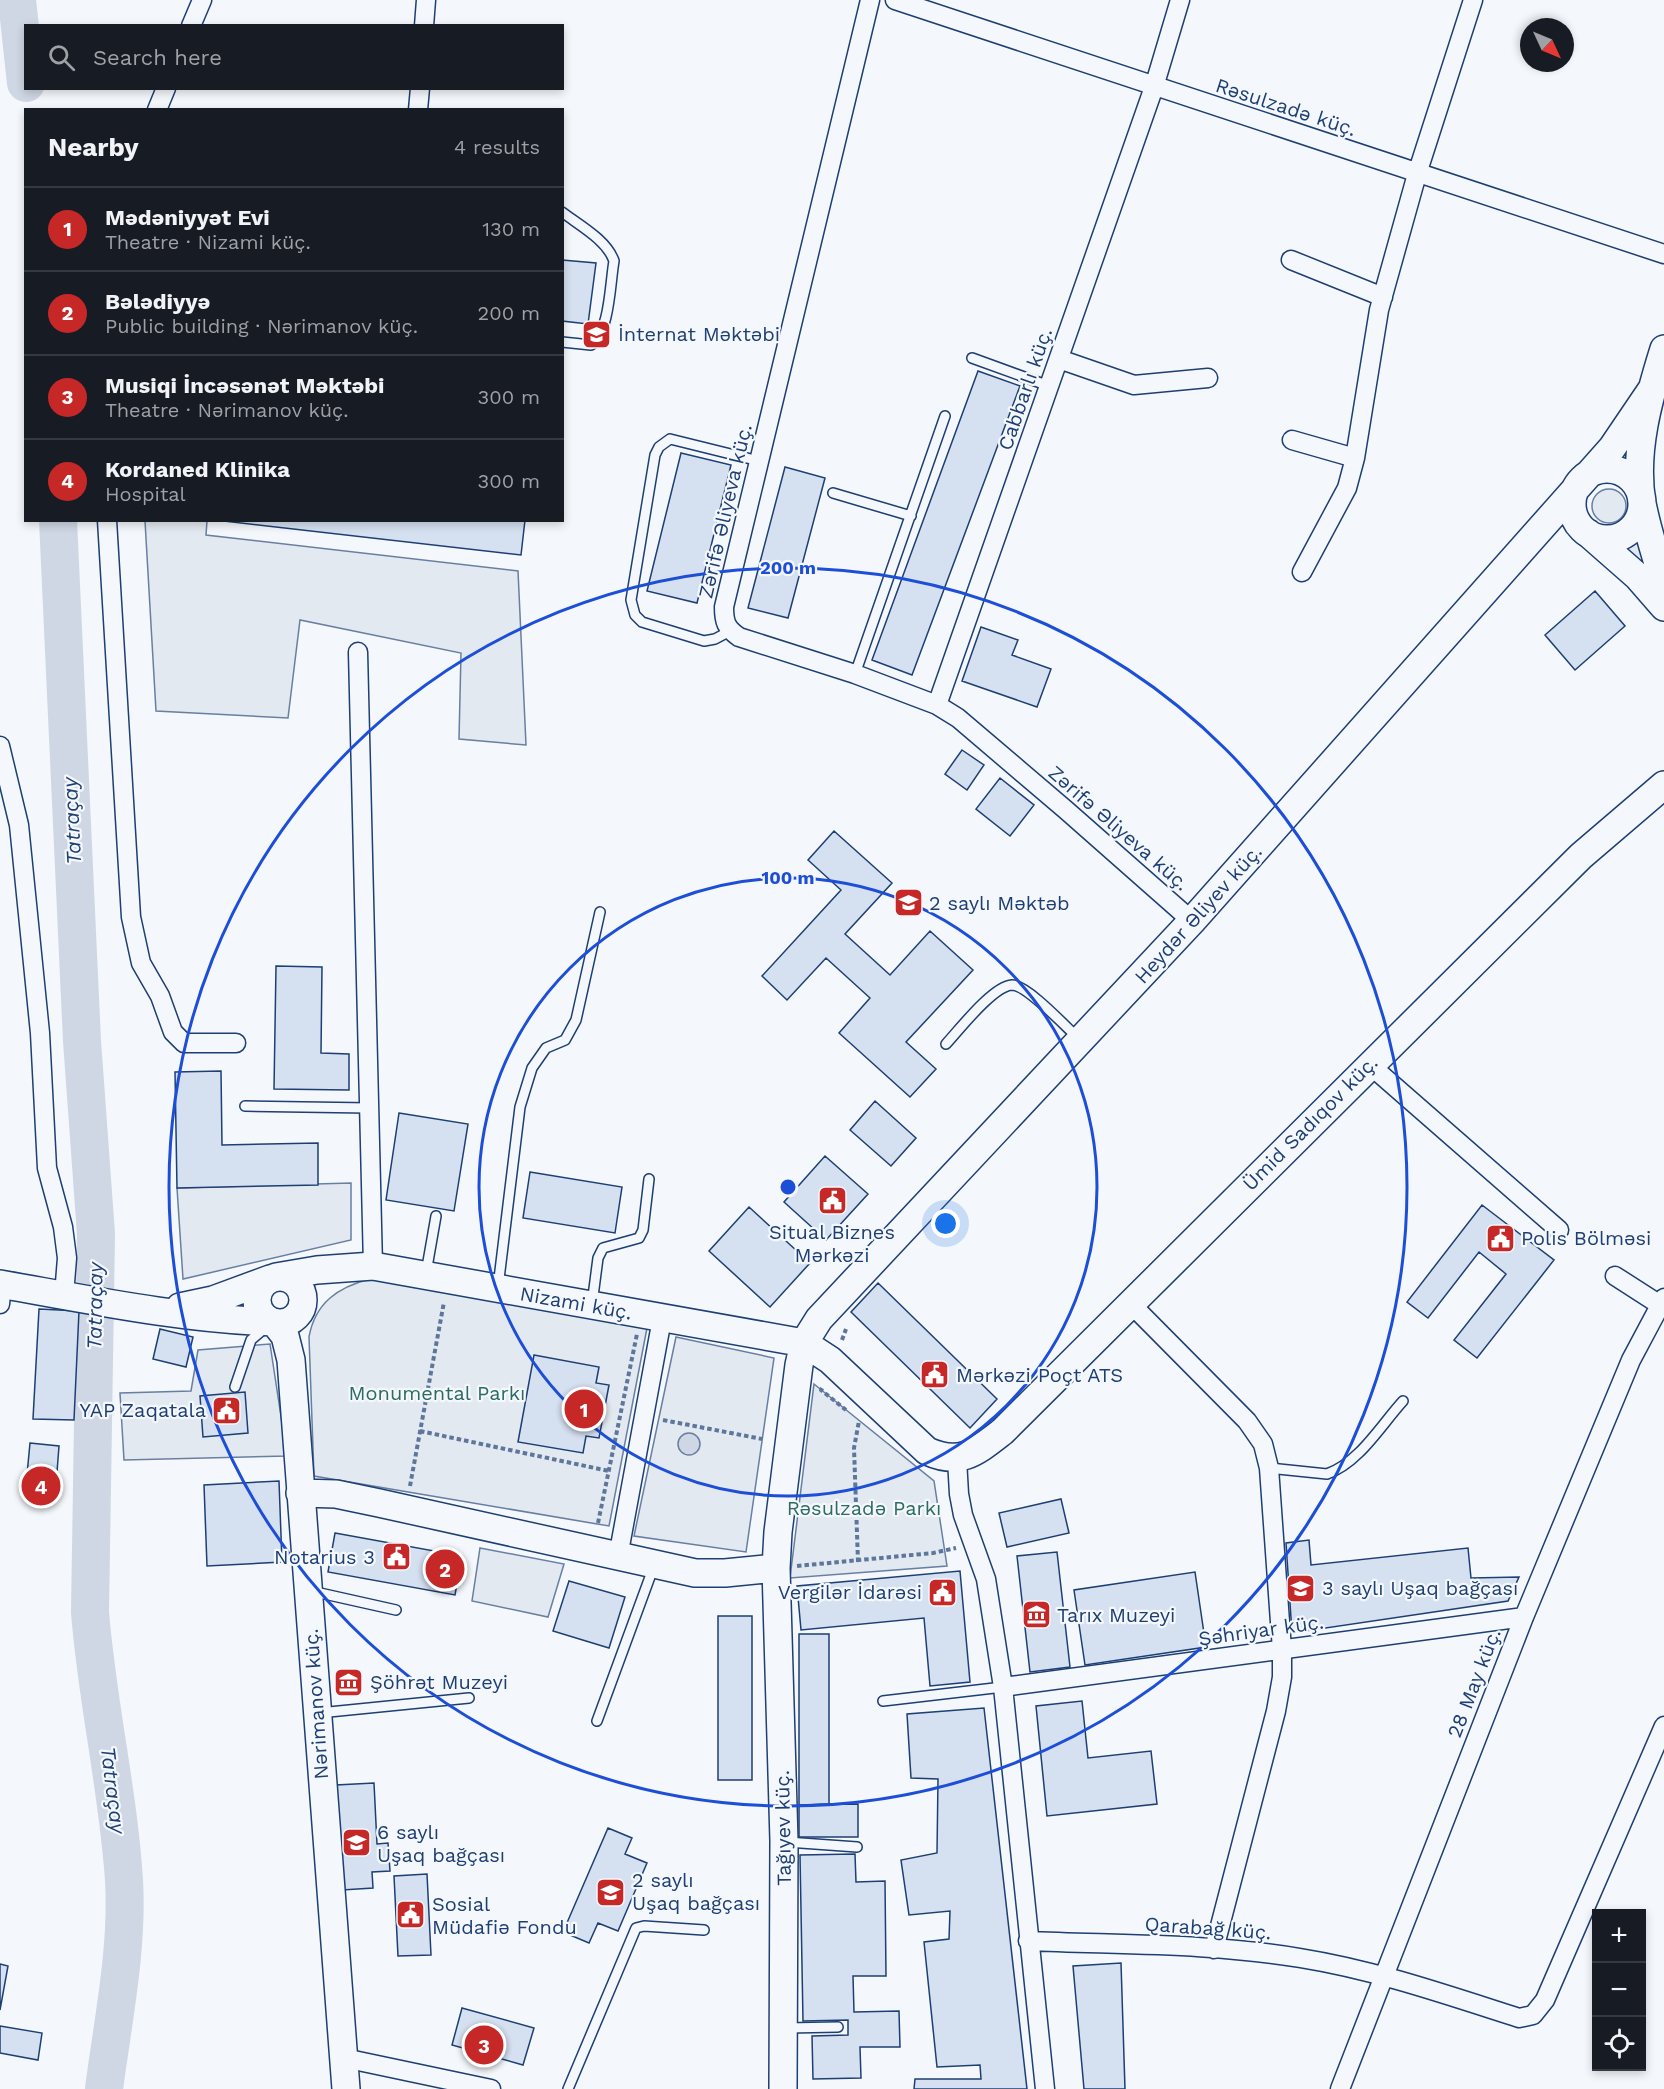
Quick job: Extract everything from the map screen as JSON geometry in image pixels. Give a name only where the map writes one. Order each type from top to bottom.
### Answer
[{"type":"main road","points":[[1587,533],[1605,539],[1624,535],[1638,520],[1642,501],[1640,454],[1652,388],[1664,350]]},
{"type":"main road","name":"Heydər Əliyev küç.","points":[[804,1343],[836,1298],[1082,1041],[1192,921],[1585,478],[1631,424],[1652,388]]},
{"type":"main road","points":[[1664,583],[1635,483],[1619,472],[1599,471],[1585,478],[1576,488],[1573,508],[1575,517],[1587,533],[1636,576],[1664,607]]},
{"type":"main road","name":"Ümid Sadıqov küç.","points":[[957,1459],[978,1451],[1002,1432],[1581,856],[1664,786]]},
{"type":"main road","points":[[1,1291],[64,1295],[222,1320],[287,1322],[325,1282],[360,1267]]},
{"type":"main road","name":"Nizami küç.","points":[[158,1310],[213,1300],[273,1278],[360,1267],[435,1284],[498,1289],[591,1306],[650,1323],[804,1343]]},
{"type":"main road","points":[[274,1322],[260,1311],[257,1299],[261,1287],[273,1278],[283,1277],[296,1283],[302,1295],[301,1308]]},
{"type":"main road","name":"Nərimanov küç.","points":[[274,1322],[285,1336],[289,1349],[346,2089]]},
{"type":"main road","points":[[804,1343],[830,1360],[927,1451],[942,1458],[957,1459]]},
{"type":"main road","name":"Tağıyev küç.","points":[[783,2089],[784,1842],[776,1568],[780,1508],[804,1343]]},
{"type":"main road","points":[[300,1493],[336,1494],[654,1566],[695,1573],[725,1574],[776,1568]]},
{"type":"street","points":[[192,24],[202,0]]},
{"type":"street","points":[[424,24],[426,0]]},
{"type":"street","name":"Zərifə Əliyeva küç.","points":[[870,0],[724,607],[724,621],[730,631],[739,637],[855,674],[938,705],[957,718],[1066,810],[1192,921]]},
{"type":"street","name":"Rəsulzadə küç.","points":[[895,0],[1664,254]]},
{"type":"street","name":"Cabbarlı küç.","points":[[938,705],[1154,87],[1180,0]]},
{"type":"street","points":[[1302,572],[1347,488],[1355,458],[1383,297],[1417,174],[1473,0]]},
{"type":"street","points":[[158,108],[165,90]]},
{"type":"street","points":[[418,108],[420,90]]},
{"type":"street","points":[[1291,260],[1383,297]]},
{"type":"street","points":[[1059,359],[1134,385],[1208,378]]},
{"type":"street","points":[[1292,440],[1355,458]]},
{"type":"street","points":[[107,522],[130,917],[141,963],[160,996],[173,1032],[184,1043],[236,1043]]},
{"type":"street","points":[[358,652],[369,1108],[360,1267]]},
{"type":"street","points":[[0,746],[19,825],[40,1033],[47,1168],[63,1227],[67,1258],[64,1295]]},
{"type":"street","points":[[1370,1065],[1559,1230]]},
{"type":"street","points":[[1615,1276],[1662,1301]]},
{"type":"street","name":"28 May küç.","points":[[1340,2089],[1524,1617],[1631,1360],[1662,1301]]},
{"type":"street","points":[[1130,1303],[1247,1421],[1263,1444],[1269,1468],[1282,1677],[1276,1711],[1214,1949]]},
{"type":"street","points":[[618,1557],[650,1323]]},
{"type":"street","points":[[957,1459],[963,1515],[986,1579],[1003,1687],[1028,1941],[1046,2089]]},
{"type":"street","name":"Şəhriyar küç.","points":[[1003,1687],[1524,1617]]},
{"type":"street","name":"Qarabağ küç.","points":[[1028,1941],[1214,1949],[1298,1957],[1384,1976],[1519,2018],[1533,2015],[1545,2000],[1664,1726]]},
{"type":"street","points":[[344,2058],[491,2089]]},
{"type":"lane","points":[[564,214],[603,244],[614,261],[603,329],[598,340],[591,345],[564,342]]},
{"type":"lane","points":[[972,358],[1049,386]]},
{"type":"lane","points":[[855,674],[945,416]]},
{"type":"lane","points":[[730,631],[715,639],[704,641],[642,622],[635,615],[631,600],[655,455],[659,447],[670,439],[759,461]]},
{"type":"lane","points":[[833,493],[911,516]]},
{"type":"lane","points":[[498,1289],[520,1107],[532,1068],[546,1048],[565,1040],[576,1020],[600,912]]},
{"type":"lane","points":[[946,1044],[998,989],[1013,985],[1025,990],[1082,1041]]},
{"type":"lane","points":[[245,1106],[369,1108]]},
{"type":"lane","points":[[591,1306],[598,1258],[603,1248],[639,1238],[643,1230],[650,1179]]},
{"type":"lane","points":[[435,1284],[436,1216]]},
{"type":"lane","points":[[235,1388],[251,1340],[274,1322]]},
{"type":"lane","points":[[1269,1468],[1327,1474],[1336,1471],[1351,1460],[1403,1401]]},
{"type":"lane","points":[[597,1721],[654,1566]]},
{"type":"lane","points":[[307,1590],[396,1611]]},
{"type":"lane","points":[[883,1701],[1003,1687]]},
{"type":"lane","points":[[316,1714],[469,1698]]},
{"type":"lane","points":[[784,1842],[856,1847]]},
{"type":"lane","points":[[568,2089],[636,1928],[644,1926],[704,1930]]},
{"type":"lane","points":[[784,2028],[838,2027]]},
{"type":"path","points":[[409,1490],[420,1431],[435,1284]]},
{"type":"path","points":[[598,1523],[609,1471],[650,1323]]},
{"type":"path","points":[[821,1390],[861,1422],[854,1448],[858,1562]]},
{"type":"path","points":[[659,1419],[762,1439]]},
{"type":"path","points":[[420,1431],[609,1471]]},
{"type":"path","points":[[776,1568],[858,1562],[933,1553],[974,1543]]},
{"type":"green space","points":[[1609,489],[1621,494],[1626,506],[1621,518],[1609,523],[1597,518],[1592,506],[1597,494]]},
{"type":"green space","points":[[145,522],[207,522],[206,535],[518,571],[526,745],[459,739],[461,653],[300,620],[288,718],[156,711]]},
{"type":"green space","points":[[1638,536],[1655,583],[1623,546]]},
{"type":"green space","points":[[351,1183],[351,1240],[183,1279],[177,1188]]},
{"type":"green space","name":"Monumental Parkı","points":[[370,1279],[647,1328],[609,1526],[314,1476],[309,1337],[312,1325],[322,1306],[330,1298],[358,1282]]},
{"type":"green space","points":[[676,1337],[774,1358],[746,1552],[634,1536]]},
{"type":"green space","points":[[270,1344],[287,1456],[124,1460],[120,1393],[191,1391],[198,1350]]},
{"type":"green space","name":"Rəsulzadə Parkı","points":[[814,1384],[934,1481],[947,1566],[790,1578]]},
{"type":"green space","points":[[480,1548],[564,1564],[548,1617],[472,1601]]},
{"type":"shaded area","points":[[689,1433],[697,1436],[700,1444],[697,1452],[689,1455],[681,1452],[678,1444],[681,1436]]},
{"type":"building","points":[[564,260],[596,263],[588,324],[564,321]]},
{"type":"building","points":[[978,371],[1020,386],[912,675],[872,660]]},
{"type":"building","points":[[681,453],[731,465],[697,603],[647,591]]},
{"type":"building","points":[[785,467],[825,478],[788,618],[748,608]]},
{"type":"building","points":[[232,522],[525,522],[521,555]]},
{"type":"building","points":[[1595,591],[1625,626],[1575,670],[1545,635]]},
{"type":"building","points":[[981,627],[1018,640],[1012,655],[1051,669],[1037,707],[962,681]]},
{"type":"building","points":[[962,750],[984,765],[967,790],[945,774]]},
{"type":"building","points":[[1000,778],[1034,805],[1010,836],[976,809]]},
{"type":"building","points":[[834,831],[892,883],[845,934],[890,975],[930,931],[973,970],[906,1042],[936,1069],[910,1097],[839,1033],[870,998],[826,958],[787,1000],[762,976],[841,890],[808,860]]},
{"type":"building","points":[[276,966],[322,967],[321,1053],[349,1054],[349,1090],[274,1089]]},
{"type":"building","points":[[221,1071],[222,1145],[318,1143],[318,1185],[177,1188],[175,1072]]},
{"type":"building","points":[[875,1101],[916,1138],[891,1166],[850,1130]]},
{"type":"building","points":[[399,1113],[468,1124],[454,1211],[386,1200]]},
{"type":"building","points":[[825,1156],[868,1194],[826,1240],[784,1202]]},
{"type":"building","points":[[530,1172],[622,1187],[615,1233],[523,1218]]},
{"type":"building","points":[[1482,1205],[1554,1260],[1477,1358],[1454,1340],[1506,1274],[1479,1252],[1428,1318],[1407,1302]]},
{"type":"building","points":[[749,1207],[810,1263],[770,1307],[709,1251]]},
{"type":"building","points":[[878,1283],[997,1399],[970,1428],[851,1312]]},
{"type":"building","points":[[39,1309],[79,1311],[74,1420],[33,1419]]},
{"type":"building","points":[[160,1329],[193,1337],[186,1367],[153,1359]]},
{"type":"building","points":[[534,1355],[599,1367],[596,1383],[609,1385],[599,1438],[586,1436],[583,1453],[518,1442]]},
{"type":"building","points":[[245,1392],[248,1433],[203,1437],[200,1396]]},
{"type":"building","points":[[30,1443],[59,1446],[55,1498],[25,1496]]},
{"type":"building","points":[[279,1481],[282,1562],[207,1566],[204,1485]]},
{"type":"building","points":[[1061,1499],[1069,1533],[1007,1547],[999,1513]]},
{"type":"building","points":[[335,1533],[462,1556],[455,1595],[328,1572]]},
{"type":"building","points":[[1309,1540],[1311,1565],[1468,1548],[1471,1578],[1519,1577],[1508,1601],[1292,1633],[1286,1543]]},
{"type":"building","points":[[1057,1552],[1070,1667],[1030,1672],[1017,1556]]},
{"type":"building","points":[[960,1571],[970,1682],[930,1686],[924,1618],[801,1630],[797,1586]]},
{"type":"building","points":[[1195,1572],[1206,1647],[1085,1665],[1074,1590]]},
{"type":"building","points":[[569,1581],[625,1597],[609,1648],[553,1631]]},
{"type":"building","points":[[718,1616],[752,1616],[752,1780],[718,1780]]},
{"type":"building","points":[[799,1634],[829,1634],[829,1804],[799,1805]]},
{"type":"building","points":[[1082,1701],[1088,1758],[1151,1751],[1157,1804],[1047,1816],[1036,1706]]},
{"type":"building","points":[[984,1708],[1027,2089],[914,2089],[915,2079],[981,2079],[980,2065],[937,2067],[924,1942],[949,1939],[950,1911],[909,1915],[901,1860],[937,1853],[938,1779],[911,1778],[907,1714]]},
{"type":"building","points":[[374,1783],[377,1844],[388,1843],[390,1871],[372,1872],[373,1888],[342,1890],[336,1785]]},
{"type":"building","points":[[858,1804],[858,1837],[799,1837],[799,1805]]},
{"type":"building","points":[[608,1828],[632,1838],[625,1854],[647,1863],[618,1931],[598,1923],[589,1943],[563,1932]]},
{"type":"building","points":[[855,1854],[856,1882],[885,1881],[886,1976],[853,1976],[854,2012],[899,2011],[900,2047],[860,2047],[861,2078],[813,2079],[812,2036],[848,2035],[848,2020],[803,2021],[800,1855]]},
{"type":"building","points":[[427,1874],[431,1955],[398,1956],[394,1876]]},
{"type":"building","points":[[1121,1963],[1125,2089],[1084,2089],[1073,1966]]},
{"type":"building","points":[[0,1964],[8,1966],[0,2010]]},
{"type":"building","points":[[462,2008],[534,2028],[523,2065],[452,2045]]},
{"type":"building","points":[[0,2026],[42,2033],[38,2060],[0,2053]]},
{"type":"waterway","name":"Tatraçay","points":[[17,0],[24,65]]},
{"type":"waterway","name":"Tatraçay","points":[[58,522],[82,1041],[96,1234],[90,1612],[97,1679],[117,1812],[125,1906],[122,1958],[104,2089]]},
{"type":"place","name":"İnternat Məktəbi","points":[[597,334]]},
{"type":"place","name":"2 saylı Məktəb","points":[[908,903]]},
{"type":"place","name":"Situal Biznes Mərkəzi","points":[[832,1201]]},
{"type":"place","name":"Polis Bölməsi","points":[[1500,1238]]},
{"type":"place","name":"Mərkəzi Poçt ATS","points":[[935,1375]]},
{"type":"place","name":"Mədəniyyət Evi","points":[[584,1409]]},
{"type":"place","name":"YAP Zaqatala","points":[[227,1410]]},
{"type":"place","name":"Kordaned Klinika","points":[[41,1486]]},
{"type":"place","name":"Notarius 3","points":[[396,1557]]},
{"type":"place","name":"Bələdiyyə","points":[[445,1569]]},
{"type":"place","name":"3 saylı Uşaq bağçası","points":[[1301,1588]]},
{"type":"place","name":"Vergilər İdarəsi","points":[[943,1592]]},
{"type":"place","name":"Tarıx Muzeyi","points":[[1036,1615]]},
{"type":"place","name":"Şöhrət Muzeyi","points":[[349,1682]]},
{"type":"place","name":"6 saylı Uşaq bağçası","points":[[356,1843]]},
{"type":"place","name":"2 saylı Uşaq bağçası","points":[[611,1892]]},
{"type":"place","name":"Sosial Müdafiə Fondu","points":[[411,1915]]},
{"type":"place","name":"Musiqi İncəsənət Məktəbi","points":[[484,2045]]}]
